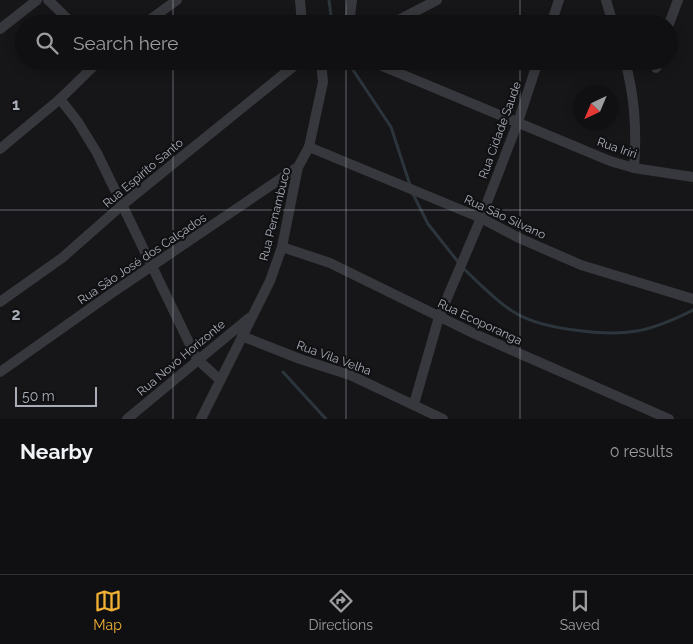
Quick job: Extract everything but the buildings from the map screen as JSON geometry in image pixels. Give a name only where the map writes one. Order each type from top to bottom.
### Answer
[{"type":"street","points":[[18,15],[37,0]]},
{"type":"street","points":[[48,0],[64,15]]},
{"type":"street","points":[[156,15],[177,0]]},
{"type":"street","points":[[300,0],[301,15]]},
{"type":"street","points":[[350,15],[352,0]]},
{"type":"street","points":[[408,15],[437,0]]},
{"type":"street","points":[[554,15],[559,0]]},
{"type":"street","points":[[606,0],[610,15]]},
{"type":"street","points":[[672,15],[678,0]]},
{"type":"street","points":[[0,29],[15,17]]},
{"type":"street","points":[[0,149],[60,99],[90,70]]},
{"type":"street","name":"Rua Espírito Santo","points":[[0,302],[62,258],[121,206],[289,70]]},
{"type":"street","name":"Rua Pernambuco","points":[[201,419],[270,281],[282,247],[298,167],[309,147],[323,82],[321,70]]},
{"type":"street","name":"Rua Iriri","points":[[392,70],[610,161],[634,168],[693,177]]},
{"type":"street","name":"Rua Cidade Saude","points":[[414,404],[439,318],[481,218],[518,122],[535,70]]},
{"type":"street","points":[[627,70],[635,121],[634,168]]},
{"type":"street","points":[[60,99],[88,137],[197,359],[220,380]]},
{"type":"street","name":"Rua São Silvano","points":[[309,147],[481,218],[519,238],[581,265],[693,299]]},
{"type":"street","name":"Rua São José dos Calçados","points":[[0,372],[298,167]]},
{"type":"street","name":"Rua Ecoporanga","points":[[282,247],[330,263],[439,318],[669,419]]},
{"type":"street","name":"Rua Novo Horizonte","points":[[127,419],[197,359],[252,316]]},
{"type":"street","name":"Rua Vila Velha","points":[[242,336],[300,359],[350,375],[443,419]]},
{"type":"waterway","points":[[329,0],[331,15]]},
{"type":"waterway","points":[[353,70],[391,127],[410,185]]},
{"type":"waterway","points":[[413,194],[428,224],[459,263]]},
{"type":"waterway","points":[[463,268],[512,311],[542,324],[558,327],[592,332],[622,333],[662,324],[693,310]]},
{"type":"waterway","points":[[283,372],[326,419]]}]
